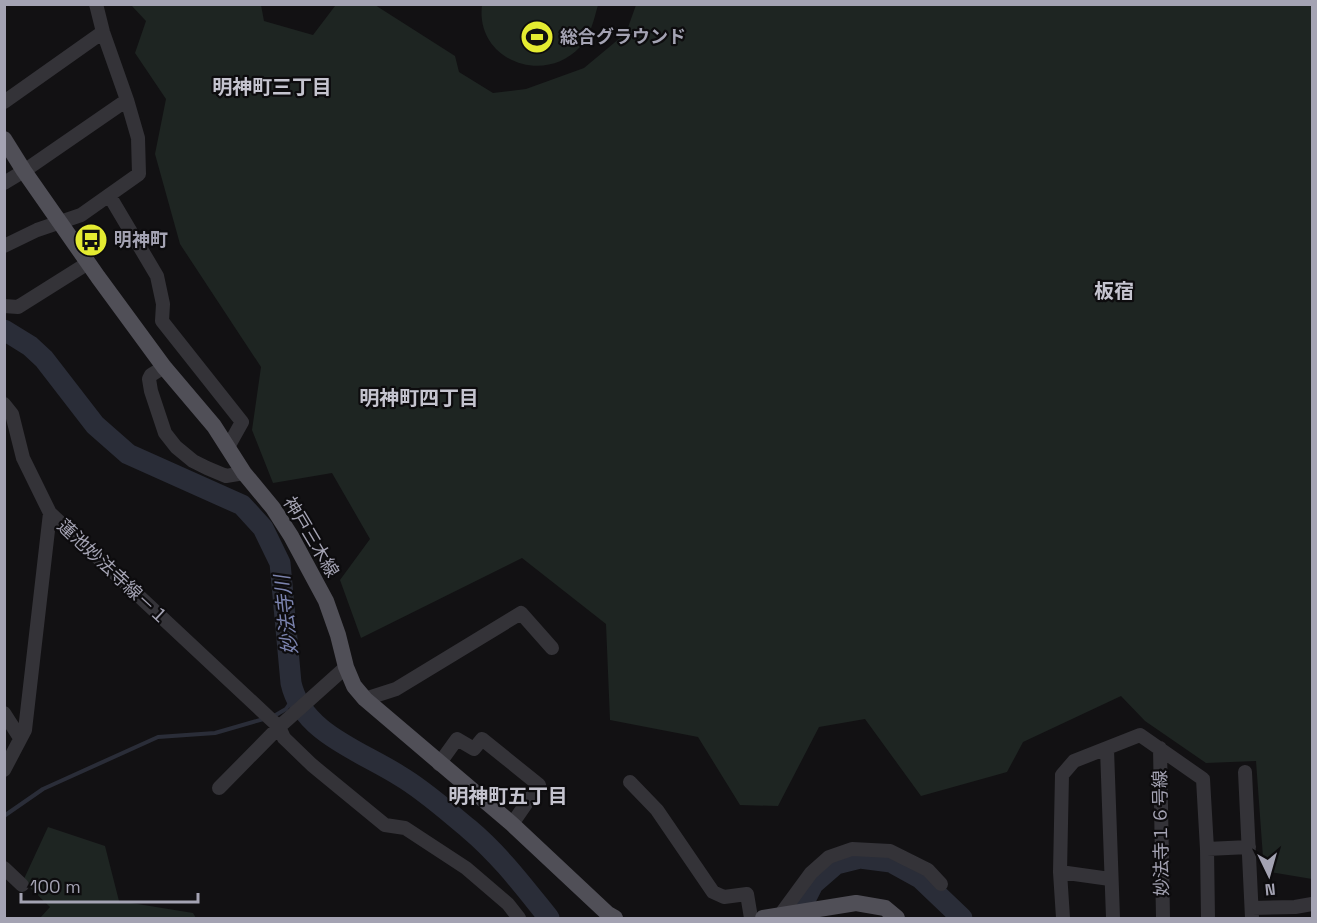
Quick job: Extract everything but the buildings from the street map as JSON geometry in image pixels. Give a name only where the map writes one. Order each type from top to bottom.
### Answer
[{"type":"main road","name":"神戸三木線","points":[[4,139],[88,263],[273,508],[310,568],[326,601],[354,686],[365,699],[512,824],[615,918]]},
{"type":"main road","points":[[776,917],[856,903],[885,908],[897,918]]},
{"type":"street","points":[[4,246],[37,230],[81,215],[139,174],[138,138],[96,4]]},
{"type":"street","points":[[4,102],[103,32]]},
{"type":"street","points":[[4,183],[127,100]]},
{"type":"street","points":[[110,195],[157,276],[163,304],[162,321],[242,422],[228,447]]},
{"type":"street","points":[[4,306],[18,306],[88,263]]},
{"type":"street","points":[[165,367],[151,375],[149,379],[165,433],[176,447],[200,464],[226,476],[244,472]]},
{"type":"street","name":"蓮池妙法寺線－１","points":[[5,405],[12,414],[23,458],[50,513],[278,725],[284,738],[312,765],[385,825],[405,828],[466,868],[508,904],[519,918]]},
{"type":"street","points":[[4,770],[25,730],[50,513]]},
{"type":"street","points":[[365,699],[396,689],[521,613],[552,648]]},
{"type":"street","points":[[219,788],[278,725],[294,715],[346,667]]},
{"type":"street","points":[[4,712],[20,738]]},
{"type":"street","points":[[1063,918],[1060,872],[1062,775],[1074,760],[1140,735],[1203,779],[1208,918]]},
{"type":"street","points":[[439,764],[457,740],[474,749],[482,740],[538,785],[512,824]]},
{"type":"street","name":"妙法寺１６号線","points":[[1160,748],[1162,918]]},
{"type":"street","points":[[1107,749],[1113,918]]},
{"type":"street","points":[[1245,772],[1252,913],[1312,904]]},
{"type":"street","points":[[630,782],[657,810],[712,892],[724,897],[747,894],[751,918]]},
{"type":"street","points":[[1207,849],[1249,847]]},
{"type":"street","points":[[776,917],[800,891],[811,873],[829,856],[852,849],[890,851],[928,870],[941,884]]},
{"type":"street","points":[[4,868],[22,885]]},
{"type":"street","points":[[1060,872],[1110,879]]},
{"type":"shaded area","points":[[340,4],[375,5],[455,56],[459,72],[493,93],[526,89],[584,68],[626,33],[636,5],[1312,5],[1312,879],[1264,871],[1256,761],[1206,763],[1145,721],[1121,696],[1023,742],[1007,772],[921,796],[865,719],[819,727],[778,806],[740,805],[698,737],[610,720],[606,624],[522,558],[361,638],[340,580],[370,539],[332,473],[273,483],[252,430],[261,367],[180,244],[155,154],[166,99],[135,53],[146,21],[131,5],[261,5],[264,21],[313,35],[335,6]]},
{"type":"shaded area","name":"総合グラウンド","points":[[482,4],[598,5],[589,32],[580,47],[565,59],[549,65],[531,65],[515,61],[500,53],[489,40],[483,24]]},
{"type":"shaded area","points":[[48,827],[105,846],[119,901],[193,913],[196,918],[40,918],[50,907],[23,881]]},
{"type":"waterway","name":"妙法寺川","points":[[4,330],[30,346],[44,359],[95,425],[128,454],[242,505],[263,528],[280,563],[291,683],[297,700],[307,715],[335,739],[418,788],[469,829],[501,860],[549,918]]},
{"type":"waterway","points":[[274,716],[286,709],[294,697]]},
{"type":"waterway","points":[[4,816],[43,789],[158,737],[215,733],[267,718]]},
{"type":"waterway","name":"妙法寺川","points":[[796,918],[813,884],[836,864],[860,858],[891,862],[920,878],[962,918]]},
{"type":"place","name":"総合グラウンド","points":[[537,37]]},
{"type":"place","name":"明神町","points":[[91,240]]},
{"type":"district","name":"明神町三丁目","points":[[272,87]]},
{"type":"district","name":"板宿","points":[[1114,291]]},
{"type":"district","name":"明神町四丁目","points":[[419,398]]},
{"type":"district","name":"明神町五丁目","points":[[508,796]]}]
